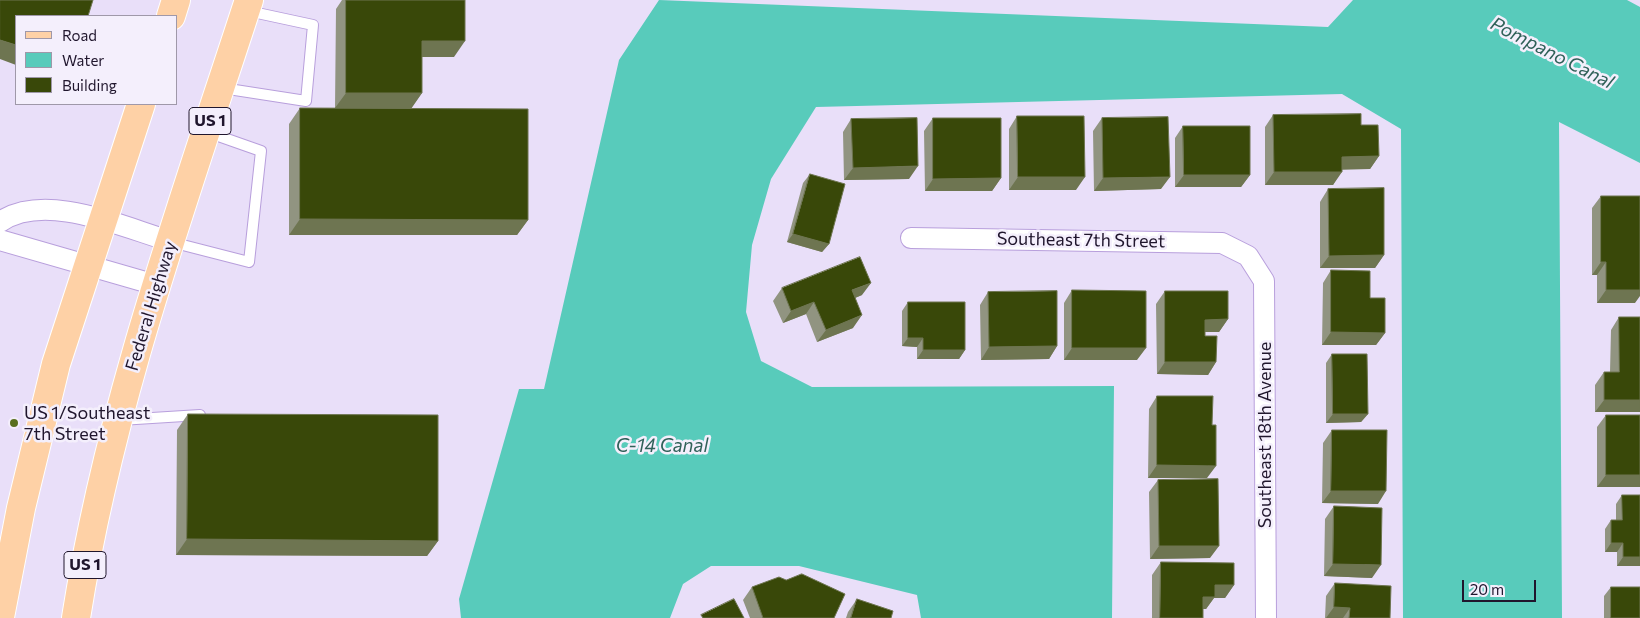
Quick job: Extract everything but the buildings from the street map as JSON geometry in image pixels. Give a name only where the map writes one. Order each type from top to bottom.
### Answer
[{"type":"main road","points":[[171,15],[176,0]]},
{"type":"main road","name":"Federal Highway","points":[[76,618],[94,512],[156,285],[248,5]]},
{"type":"main road","points":[[0,616],[4,574],[56,364],[141,105]]},
{"type":"street","points":[[0,222],[9,216],[25,210],[46,208],[102,221],[170,241]]},
{"type":"street","name":"Southeast 7th Street","points":[[911,238],[1222,243],[1248,256]]},
{"type":"street","points":[[0,240],[156,285]]},
{"type":"street","name":"Southeast 18th Avenue","points":[[1248,256],[1264,281],[1266,618]]},
{"type":"lane","points":[[221,88],[306,101],[313,25],[248,5]]},
{"type":"lane","points":[[170,241],[209,254],[249,262],[261,151],[206,132]]},
{"type":"lane","points":[[119,420],[213,414]]},
{"type":"water","name":"C-14 Canal","points":[[659,0],[1328,27],[1353,0],[1627,0],[1640,7],[1640,163],[1559,122],[1562,618],[1403,618],[1401,129],[1342,94],[816,107],[771,179],[752,245],[746,312],[761,361],[812,387],[1114,386],[1112,618],[921,618],[917,595],[799,566],[711,566],[683,584],[670,618],[461,618],[459,599],[519,389],[544,389],[619,60]]},
{"type":"place","name":"US 1/Southeast 7th Street","points":[[14,423]]},
{"type":"water label","name":"Pompano Canal","points":[[1552,53]]}]
